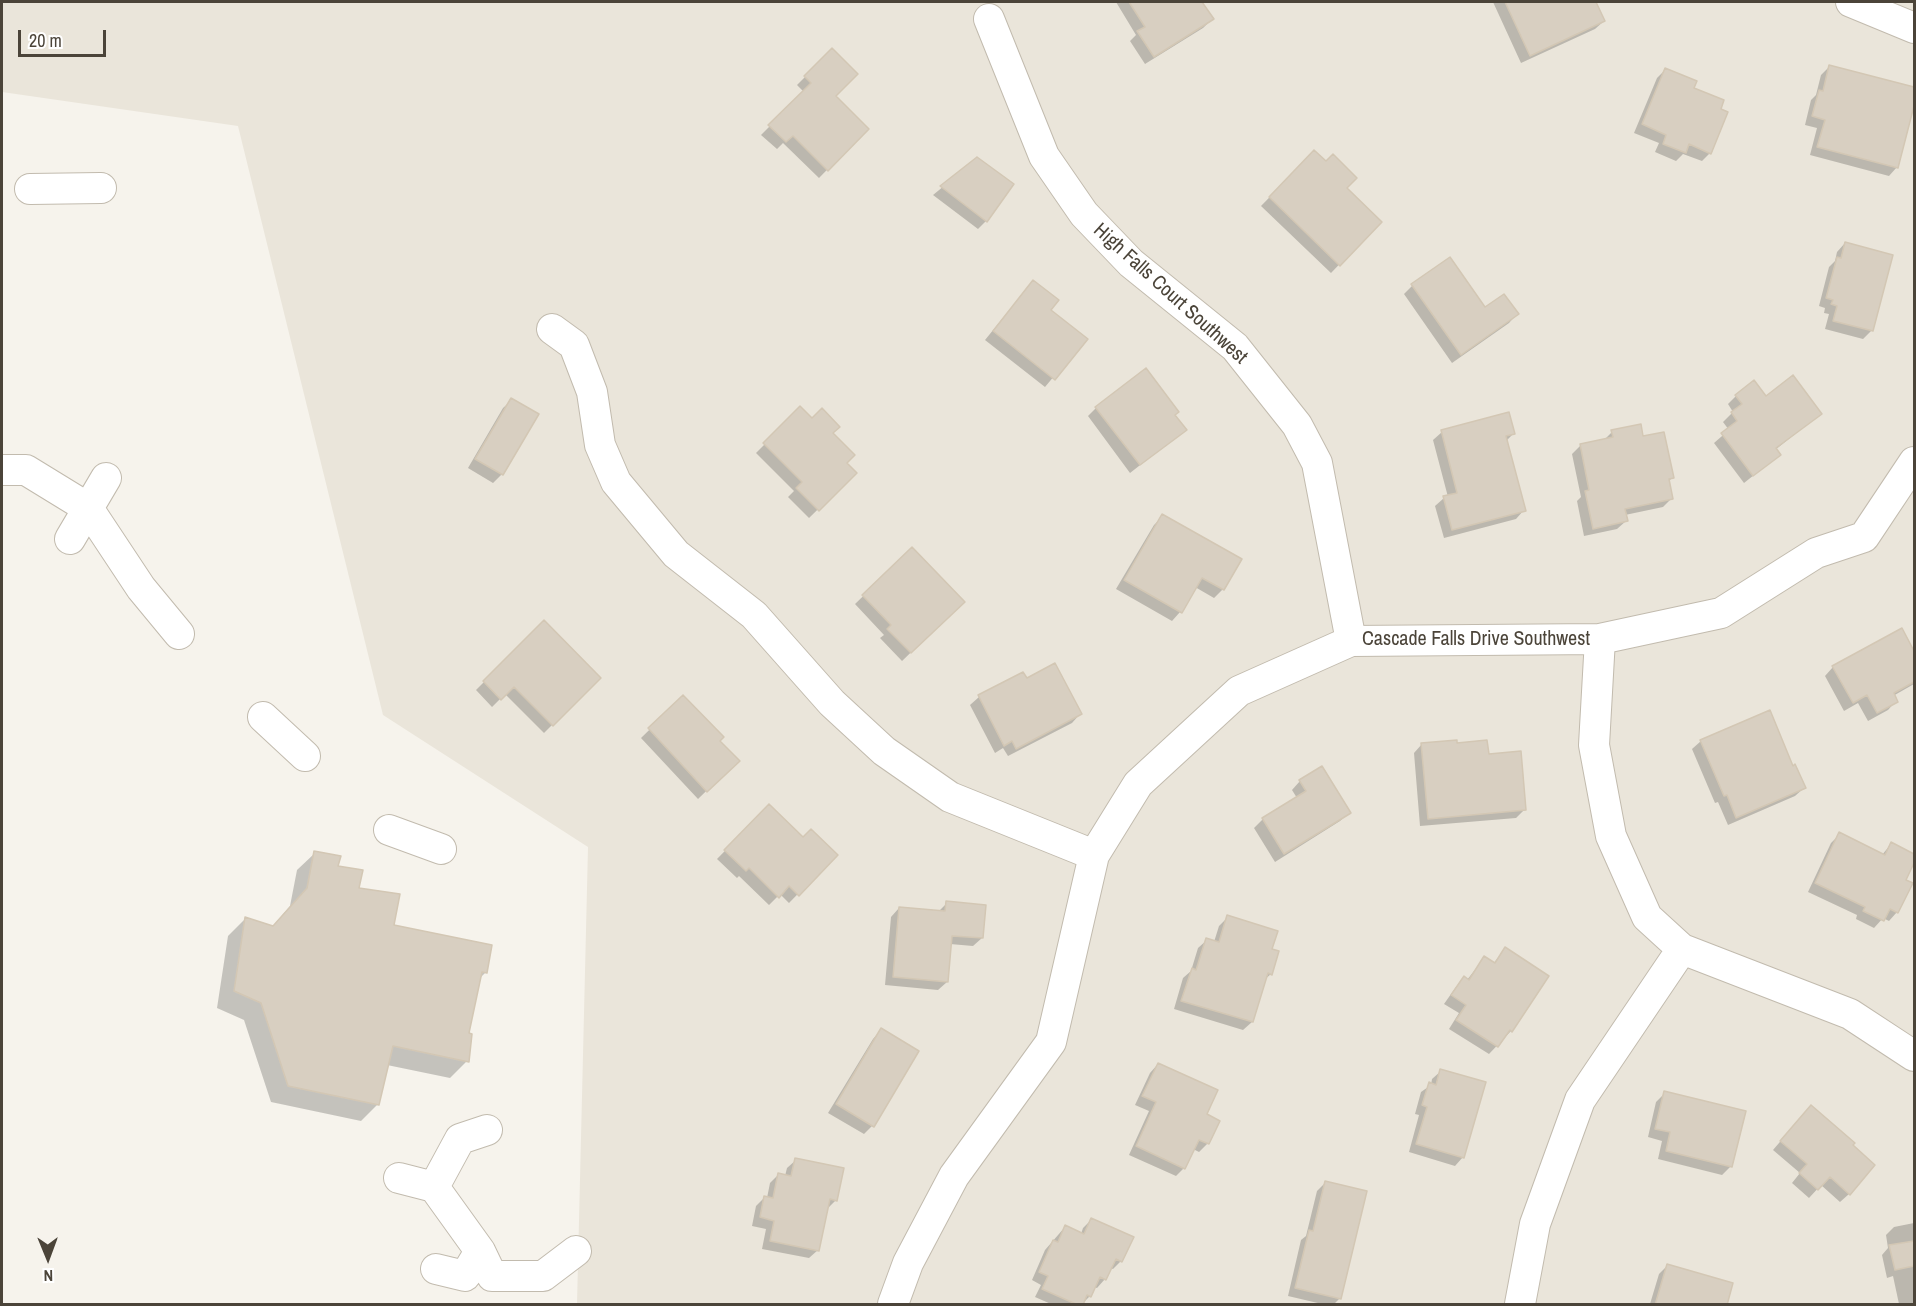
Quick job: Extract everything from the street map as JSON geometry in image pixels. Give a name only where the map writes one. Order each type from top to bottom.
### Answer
[{"type":"street","points":[[1851,2],[1914,28]]},
{"type":"street","name":"High Falls Court Southwest","points":[[988,19],[1044,156],[1084,214],[1131,263],[1234,347],[1297,425],[1317,463],[1351,641]]},
{"type":"street","points":[[30,189],[101,188]]},
{"type":"street","points":[[552,329],[574,345],[592,392],[600,445],[616,482],[676,554],[754,615],[832,703],[884,751],[950,797],[1094,855]]},
{"type":"street","name":"Cascade Falls Drive Southwest","points":[[893,1305],[908,1263],[954,1176],[1051,1042],[1094,855],[1138,784],[1239,691],[1351,641],[1600,639],[1721,614],[1816,553],[1864,537],[1914,462]]},
{"type":"street","points":[[2,470],[26,470],[88,508],[141,588],[179,633]]},
{"type":"street","points":[[70,539],[106,478]]},
{"type":"street","points":[[1600,639],[1594,745],[1611,836],[1647,917],[1682,950],[1850,1014],[1914,1056]]},
{"type":"street","points":[[263,717],[305,756]]},
{"type":"street","points":[[389,831],[441,849]]},
{"type":"street","points":[[1520,1305],[1535,1224],[1580,1100],[1682,950]]},
{"type":"street","points":[[434,1187],[460,1139],[487,1130]]},
{"type":"street","points":[[399,1178],[434,1187],[472,1264],[492,1276],[543,1276],[576,1251]]},
{"type":"street","points":[[436,1269],[472,1264]]},
{"type":"shaded area","points":[[2,2],[1914,2],[1914,1304],[577,1304],[588,847],[383,715],[238,126],[2,92]]},
{"type":"building","points":[[1129,2],[1202,2],[1214,19],[1154,57],[1137,31],[1145,27]]},
{"type":"building","points":[[1505,2],[1596,2],[1605,21],[1530,56]]},
{"type":"building","points":[[832,48],[858,74],[836,96],[869,129],[828,171],[793,136],[786,142],[768,125],[811,83],[804,76]]},
{"type":"building","points":[[1829,65],[1914,87],[1914,106],[1898,168],[1817,147],[1825,120],[1812,116],[1819,90],[1823,91]]},
{"type":"building","points":[[1665,68],[1697,81],[1694,88],[1724,100],[1721,109],[1728,112],[1711,154],[1689,144],[1686,153],[1663,144],[1666,135],[1642,124]]},
{"type":"building","points":[[1314,150],[1326,161],[1333,154],[1357,178],[1347,188],[1382,222],[1340,266],[1269,197]]},
{"type":"building","points":[[977,157],[1014,184],[987,222],[940,186]]},
{"type":"building","points":[[1845,242],[1893,255],[1873,331],[1833,321],[1837,306],[1831,304],[1833,300],[1826,298],[1837,257],[1841,258]]},
{"type":"building","points":[[1450,257],[1485,307],[1504,294],[1519,314],[1461,355],[1411,284]]},
{"type":"building","points":[[1033,280],[1059,300],[1051,310],[1088,339],[1055,380],[993,331]]},
{"type":"building","points":[[1146,368],[1179,412],[1175,415],[1187,430],[1140,465],[1095,407]]},
{"type":"building","points":[[1793,375],[1822,414],[1776,448],[1781,455],[1753,476],[1721,433],[1737,421],[1731,412],[1742,404],[1735,395],[1754,380],[1766,396]]},
{"type":"building","points":[[511,398],[539,414],[503,475],[475,459]]},
{"type":"building","points":[[800,406],[812,418],[822,408],[840,427],[833,433],[855,455],[847,463],[857,473],[819,511],[796,488],[802,482],[763,443]]},
{"type":"building","points":[[1509,412],[1515,434],[1506,436],[1526,511],[1452,530],[1443,496],[1457,493],[1441,430]]},
{"type":"building","points":[[1641,424],[1643,436],[1664,432],[1674,478],[1669,479],[1673,499],[1625,509],[1628,521],[1593,529],[1585,491],[1589,490],[1580,444],[1613,437],[1611,430]]},
{"type":"building","points":[[1162,514],[1242,559],[1224,590],[1202,578],[1182,613],[1124,580]]},
{"type":"building","points":[[912,547],[965,602],[911,653],[887,629],[891,625],[862,595]]},
{"type":"building","points":[[544,620],[601,678],[553,726],[514,687],[501,700],[483,681]]},
{"type":"building","points":[[1902,628],[1914,651],[1914,682],[1894,693],[1898,702],[1877,713],[1867,695],[1853,703],[1832,666]]},
{"type":"building","points":[[1055,663],[1082,714],[1016,749],[1012,741],[1004,746],[978,695],[1023,672],[1027,678]]},
{"type":"building","points":[[683,695],[724,737],[720,741],[740,761],[707,792],[648,728]]},
{"type":"building","points":[[1770,710],[1793,766],[1795,764],[1806,788],[1736,818],[1700,740]]},
{"type":"building","points":[[1457,740],[1457,743],[1487,740],[1489,754],[1521,751],[1526,810],[1428,819],[1421,743]]},
{"type":"building","points":[[1322,766],[1351,813],[1284,854],[1262,818],[1306,791],[1299,780]]},
{"type":"building","points":[[769,804],[803,837],[811,829],[838,855],[799,896],[789,886],[779,898],[749,868],[746,871],[724,850]]},
{"type":"building","points":[[1839,832],[1885,855],[1891,842],[1914,854],[1914,863],[1906,880],[1913,883],[1898,913],[1890,909],[1884,921],[1863,911],[1865,907],[1815,883]]},
{"type":"building","points":[[314,851],[341,856],[338,866],[363,870],[359,888],[400,894],[394,925],[492,945],[487,973],[482,972],[469,1033],[472,1034],[469,1062],[393,1046],[379,1105],[288,1086],[261,1003],[234,991],[245,917],[273,926],[307,888]]},
{"type":"building","points":[[946,901],[986,905],[983,938],[952,936],[948,982],[893,977],[899,907],[945,911]]},
{"type":"building","points":[[1227,915],[1278,931],[1272,949],[1279,951],[1272,975],[1268,973],[1253,1022],[1181,1001],[1192,968],[1196,970],[1206,938],[1219,942]]},
{"type":"building","points":[[1505,947],[1549,976],[1512,1032],[1510,1030],[1498,1047],[1456,1020],[1466,1005],[1451,995],[1464,976],[1469,980],[1484,956],[1495,963]]},
{"type":"building","points":[[881,1028],[919,1051],[874,1127],[836,1104]]},
{"type":"building","points":[[1158,1063],[1218,1090],[1207,1114],[1220,1121],[1209,1144],[1199,1140],[1185,1169],[1136,1146],[1156,1102],[1142,1096]]},
{"type":"building","points":[[1440,1069],[1486,1082],[1464,1158],[1416,1144],[1427,1107],[1422,1105],[1429,1082],[1436,1085]]},
{"type":"building","points":[[1664,1091],[1746,1111],[1732,1167],[1666,1151],[1670,1132],[1655,1129]]},
{"type":"building","points":[[1811,1105],[1855,1143],[1853,1145],[1875,1165],[1850,1195],[1830,1177],[1818,1190],[1799,1173],[1807,1164],[1780,1141]]},
{"type":"building","points":[[795,1158],[844,1168],[837,1201],[830,1199],[819,1251],[770,1241],[774,1221],[760,1217],[764,1196],[773,1198],[778,1173],[791,1176]]},
{"type":"building","points":[[1325,1181],[1367,1191],[1341,1299],[1295,1288],[1309,1230],[1313,1231]]},
{"type":"building","points":[[1091,1218],[1134,1237],[1122,1262],[1116,1259],[1106,1280],[1100,1277],[1091,1297],[1087,1295],[1083,1305],[1078,1305],[1042,1289],[1048,1276],[1039,1272],[1053,1240],[1058,1242],[1065,1225],[1084,1234]]},
{"type":"building","points":[[1914,1241],[1914,1266],[1895,1270],[1889,1245]]},
{"type":"building","points":[[1667,1264],[1733,1283],[1727,1305],[1655,1305]]}]
